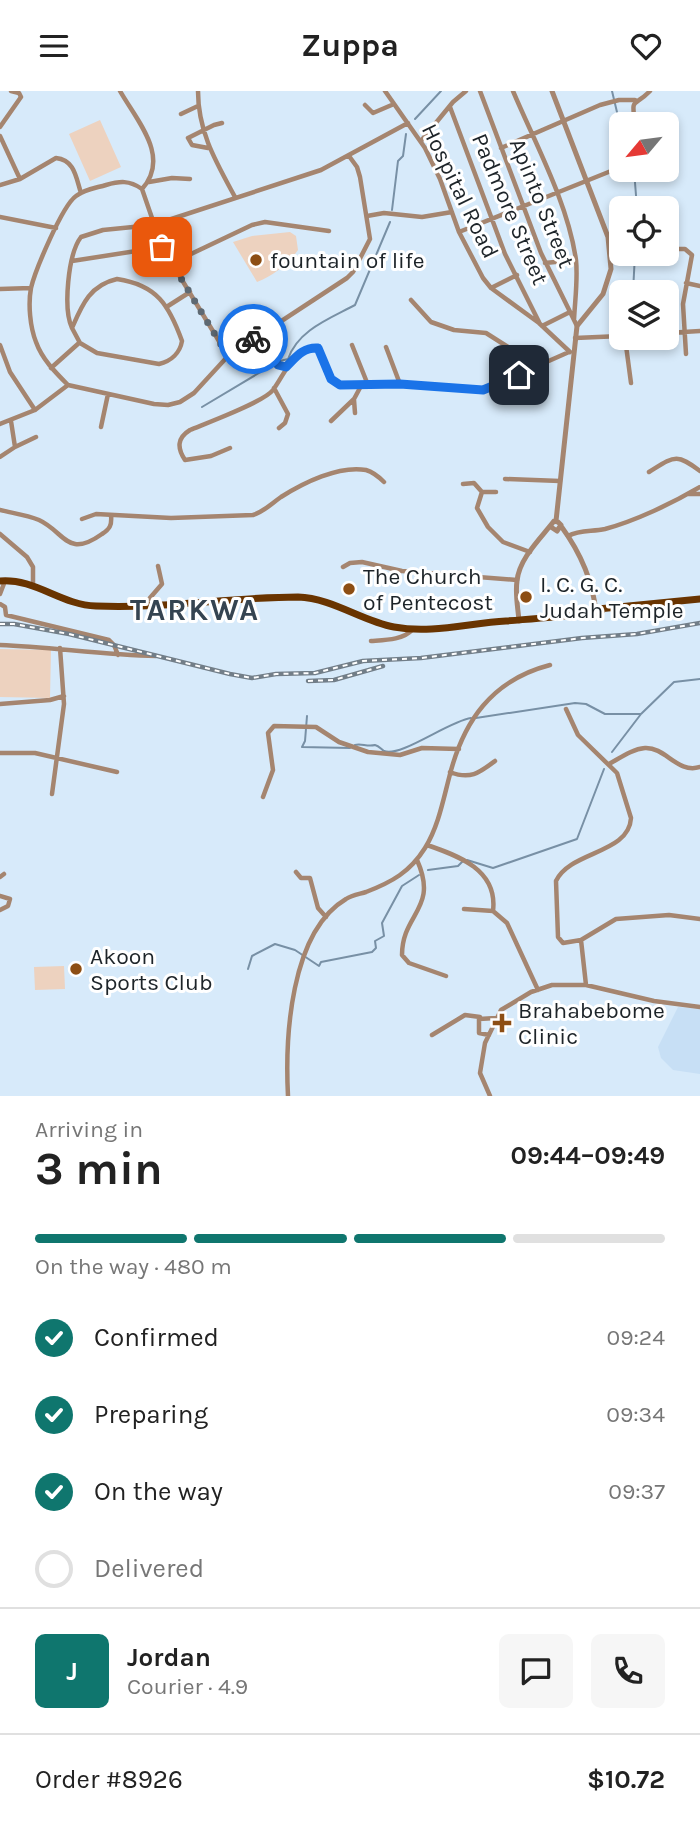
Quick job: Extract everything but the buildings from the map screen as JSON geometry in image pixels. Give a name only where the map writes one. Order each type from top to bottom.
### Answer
[{"type":"main road","points":[[3,581],[33,585],[69,602],[92,606],[142,607],[301,597],[329,604],[392,627],[413,629],[438,629],[700,599]]},
{"type":"street","points":[[0,127],[21,97],[19,93],[10,91]]},
{"type":"street","points":[[120,91],[153,150],[155,168],[142,189]]},
{"type":"street","points":[[198,91],[202,129],[208,148],[235,197]]},
{"type":"street","name":"Hospital Road","points":[[385,91],[421,141],[440,179],[459,232],[483,278],[491,288],[572,353]]},
{"type":"street","points":[[421,141],[466,91]]},
{"type":"street","name":"Apinto Street","points":[[481,91],[545,263],[575,323]]},
{"type":"street","points":[[513,91],[556,193],[570,232],[576,260],[575,338],[557,531],[551,527],[540,536],[517,580],[519,619]]},
{"type":"street","points":[[552,91],[609,243]]},
{"type":"street","points":[[500,148],[608,102],[635,100],[650,91]]},
{"type":"street","points":[[633,112],[635,100]]},
{"type":"street","points":[[365,105],[373,113],[394,104]]},
{"type":"street","points":[[181,114],[198,106]]},
{"type":"street","name":"Padmore Street","points":[[450,107],[505,254],[540,325]]},
{"type":"street","points":[[208,148],[192,145],[189,136],[222,123]]},
{"type":"street","points":[[72,328],[85,298],[107,282],[117,279],[132,281],[152,292],[168,306],[181,341],[181,347],[169,361],[159,364],[97,353],[80,343],[72,328],[67,309],[72,261],[78,240],[86,234],[103,230],[153,225],[321,170],[408,123]]},
{"type":"street","points":[[0,136],[20,179]]},
{"type":"street","points":[[228,356],[162,247],[142,189],[122,181],[81,193],[69,203],[55,228],[31,288],[30,307],[35,341],[51,367],[68,385],[168,405],[180,402],[204,385],[228,356],[350,275],[370,239],[360,177],[349,156]]},
{"type":"street","points":[[0,185],[20,179],[56,158],[61,158],[72,166],[81,193]]},
{"type":"street","points":[[459,232],[609,172]]},
{"type":"street","points":[[148,182],[172,178],[190,179]]},
{"type":"street","points":[[367,216],[384,213],[422,217],[452,212]]},
{"type":"street","points":[[0,217],[55,228]]},
{"type":"street","points":[[172,263],[252,225],[265,222],[328,231]]},
{"type":"street","points":[[72,261],[162,247]]},
{"type":"street","points":[[679,249],[685,249],[692,255],[683,304],[686,354]]},
{"type":"street","points":[[545,263],[576,260]]},
{"type":"street","points":[[575,323],[600,300],[611,266]]},
{"type":"street","points":[[491,288],[517,275]]},
{"type":"street","points":[[687,283],[700,286]]},
{"type":"street","points":[[0,289],[31,288]]},
{"type":"street","points":[[168,306],[190,292]]},
{"type":"street","points":[[411,300],[431,322],[454,330],[486,333],[538,367]]},
{"type":"street","points":[[540,325],[570,312]]},
{"type":"street","points":[[679,332],[700,331]]},
{"type":"street","points":[[262,333],[278,365],[286,367]]},
{"type":"street","points":[[575,338],[609,337]]},
{"type":"street","points":[[51,367],[80,343]]},
{"type":"street","points":[[0,345],[10,372],[34,410]]},
{"type":"street","points":[[352,345],[368,385]]},
{"type":"street","points":[[230,448],[211,456],[185,460],[180,453],[178,441],[182,434],[257,400],[274,388],[286,367],[302,351],[311,347],[318,348],[331,379],[340,385],[400,384],[483,390],[572,353]]},
{"type":"street","points":[[386,347],[400,384]]},
{"type":"street","points":[[625,350],[631,383]]},
{"type":"street","points":[[0,424],[34,410],[68,385]]},
{"type":"street","points":[[331,421],[354,399],[360,386]]},
{"type":"street","points":[[274,388],[288,414],[285,423],[279,428]]},
{"type":"street","points":[[101,427],[108,394]]},
{"type":"street","points":[[354,399],[355,413]]},
{"type":"street","points":[[11,421],[15,447]]},
{"type":"street","points":[[0,457],[36,437]]},
{"type":"street","points":[[649,472],[677,458],[685,460],[700,471]]},
{"type":"street","points":[[82,519],[92,515],[172,518],[253,515],[263,512],[282,496],[309,481],[326,475],[365,470],[384,482]]},
{"type":"street","points":[[505,479],[560,481]]},
{"type":"street","points":[[463,484],[474,483],[482,492],[496,492]]},
{"type":"street","points":[[568,536],[576,532],[606,529],[700,487]]},
{"type":"street","points":[[482,492],[477,509],[488,527],[503,542],[530,552]]},
{"type":"street","points":[[688,494],[700,494]]},
{"type":"street","points":[[0,510],[38,520],[61,538],[76,544],[91,541],[109,530],[110,515]]},
{"type":"street","points":[[558,523],[580,556],[598,610]]},
{"type":"street","points":[[0,534],[27,557],[33,567],[33,585]]},
{"type":"street","points":[[343,568],[350,563],[362,562],[435,575],[517,580]]},
{"type":"street","points":[[142,607],[162,585],[158,566]]},
{"type":"street","points":[[0,594],[3,581]]},
{"type":"street","points":[[0,604],[5,607],[6,615],[109,640],[118,655]]},
{"type":"street","points":[[371,641],[397,638],[413,629]]},
{"type":"street","points":[[0,645],[156,656]]},
{"type":"street","points":[[52,794],[64,696],[60,648]]},
{"type":"street","points":[[288,1096],[291,1006],[295,984],[312,938],[326,918],[346,899],[396,880],[417,860],[427,845],[458,749],[471,722],[495,692],[519,675],[550,665]]},
{"type":"street","points":[[0,705],[64,696]]},
{"type":"street","points":[[566,709],[578,735],[609,764],[620,780],[629,808],[631,826],[620,841],[580,860],[559,874],[556,881],[558,937],[563,943],[581,940],[616,919],[669,915],[700,919]]},
{"type":"street","points":[[263,797],[274,770],[268,733],[274,726],[316,727],[339,742],[368,752],[400,755],[422,748],[458,749]]},
{"type":"street","points":[[609,764],[632,751],[650,748],[685,769],[700,767]]},
{"type":"street","points":[[0,753],[35,753],[117,772]]},
{"type":"street","points":[[450,772],[465,777],[476,775],[495,761]]},
{"type":"street","points":[[427,845],[456,855],[476,867],[489,882],[494,900],[493,911]]},
{"type":"street","points":[[417,860],[425,879],[423,898],[407,931],[402,955],[409,963],[446,976]]},
{"type":"street","points":[[296,872],[301,878],[310,878],[318,908],[326,918]]},
{"type":"street","points":[[0,896],[10,899],[8,906],[0,910]]},
{"type":"street","points":[[464,909],[493,911],[511,928],[538,990]]},
{"type":"street","points":[[581,940],[586,985]]},
{"type":"street","points":[[490,1096],[480,1073],[480,1066],[482,1051],[496,1019],[501,1010],[538,990],[552,985],[586,985],[654,1001],[700,1007]]},
{"type":"street","points":[[432,1035],[465,1015],[496,1019]]},
{"type":"street","points":[[480,1017],[478,1031],[489,1035]]},
{"type":"shaded area","points":[[100,120],[121,167],[90,181],[69,134]]},
{"type":"shaded area","points":[[290,232],[296,236],[298,250],[280,269],[257,282],[233,242],[252,236]]},
{"type":"shaded area","points":[[0,649],[51,650],[50,698],[0,697]]},
{"type":"shaded area","points":[[64,966],[65,989],[35,990],[34,967]]},
{"type":"shaded area","points":[[678,1007],[700,1009],[700,1074],[673,1070],[661,1058],[658,1047]]},
{"type":"waterway","points":[[415,119],[441,91]]},
{"type":"waterway","points":[[612,91],[617,112]]},
{"type":"waterway","points":[[392,210],[398,161],[403,156],[406,134]]},
{"type":"waterway","points":[[635,182],[636,196]]},
{"type":"waterway","points":[[280,361],[288,359],[299,340],[307,333],[355,305],[390,222]]},
{"type":"waterway","points":[[634,266],[634,280]]},
{"type":"waterway","points":[[202,407],[274,364]]},
{"type":"waterway","points":[[612,752],[641,714],[674,682],[700,679]]},
{"type":"waterway","points":[[476,718],[575,703],[586,704],[605,714],[641,714]]},
{"type":"waterway","points":[[307,716],[302,747],[350,748]]},
{"type":"waterway","points":[[355,745],[375,745],[391,752],[471,718]]},
{"type":"waterway","points":[[467,860],[493,868],[577,839],[604,769]]},
{"type":"waterway","points":[[428,870],[458,866],[463,861]]},
{"type":"waterway","points":[[248,969],[252,956],[275,944],[295,950],[319,966],[321,962],[372,952],[376,948],[375,941],[384,936],[382,923],[402,886],[419,875]]},
{"type":"railway","points":[[0,624],[69,634],[252,678],[315,673],[363,661],[421,658],[637,634],[700,623]]},
{"type":"railway","points":[[308,681],[334,680],[383,666]]},
{"type":"way so far","points":[[162,247],[228,356],[253,339]]},
{"type":"place","name":"fountain of life","points":[[256,260]]},
{"type":"place","name":"The Church of Pentecost","points":[[349,589]]},
{"type":"place","name":"I. C. G. C. Judah Temple","points":[[526,597]]},
{"type":"place","name":"Akoon Sports Club","points":[[76,969]]},
{"type":"place","name":"Brahabebome Clinic","points":[[502,1023]]},
{"type":"district","name":"TARKWA","points":[[195,610]]},
{"type":"route","points":[[253,339],[262,333],[278,365],[286,367],[302,351],[311,347],[318,348],[325,370],[331,379],[340,385],[400,384],[483,390],[519,375]]}]
